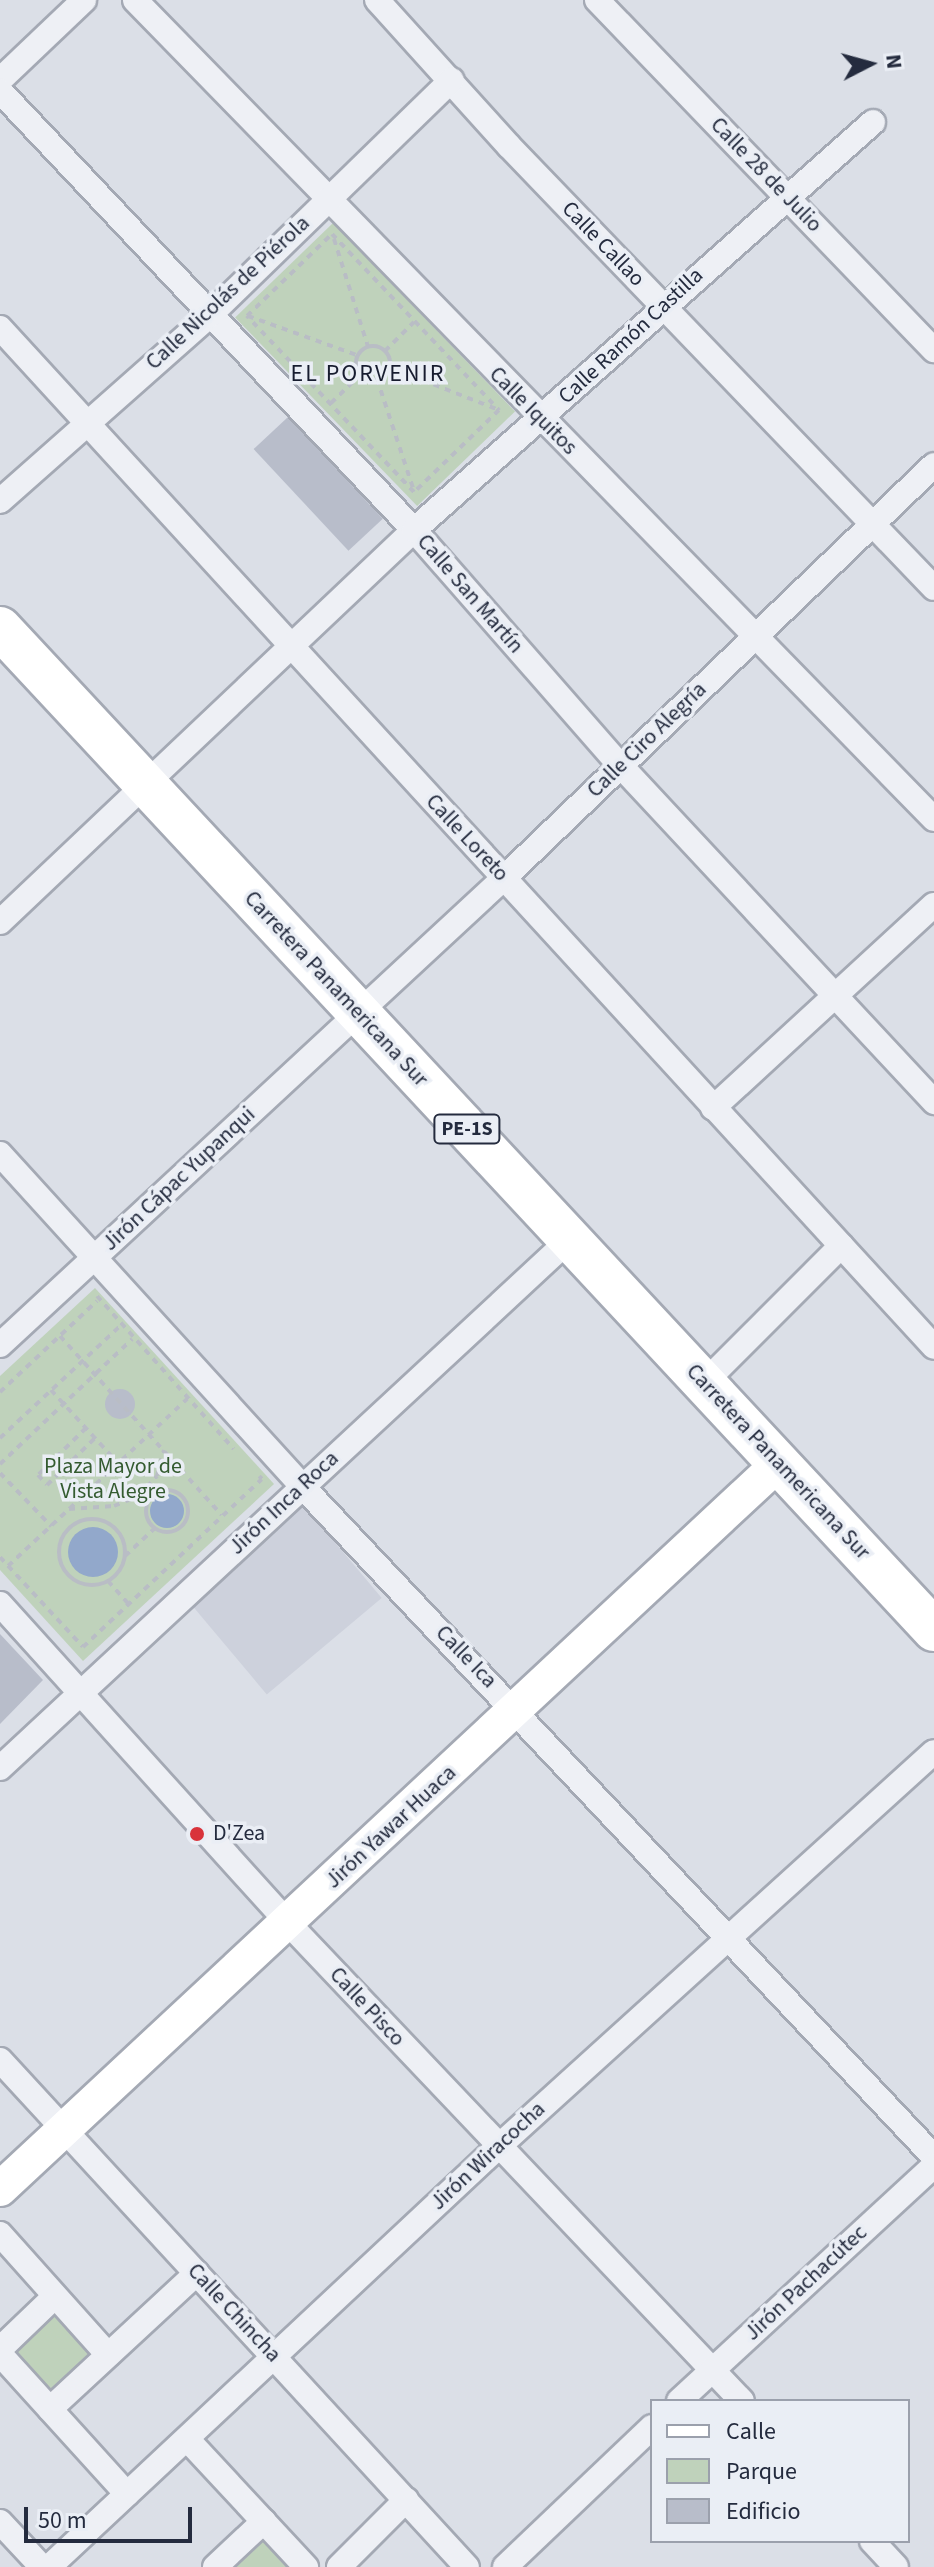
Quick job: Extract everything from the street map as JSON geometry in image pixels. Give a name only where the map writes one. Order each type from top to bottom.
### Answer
[{"type":"highway","name":"Carretera Panamericana Sur","points":[[0,628],[934,1630]]},
{"type":"street","points":[[0,80],[84,0]]},
{"type":"street","name":"Calle Iquitos","points":[[135,0],[541,420],[757,635],[934,819]]},
{"type":"street","name":"Calle Callao","points":[[377,0],[662,306],[934,588]]},
{"type":"street","name":"Calle 28 de Julio","points":[[597,0],[934,350]]},
{"type":"street","name":"Calle Nicolás de Piérola","points":[[0,501],[210,315],[452,80]]},
{"type":"street","name":"Calle San Martín","points":[[0,91],[414,530],[620,765],[934,1102]]},
{"type":"street","name":"Calle Ramón Castilla","points":[[0,922],[414,530],[541,420],[662,306],[873,122]]},
{"type":"street","name":"Calle Loreto","points":[[0,328],[713,1108],[931,1338]]},
{"type":"street","name":"Calle Ciro Alegría","points":[[356,1012],[504,878],[934,465]]},
{"type":"street","points":[[713,1108],[833,993],[934,905]]},
{"type":"street","name":"Jirón Cápac Yupanqui","points":[[0,1345],[356,1012]]},
{"type":"street","name":"Calle Ica","points":[[0,1154],[302,1486],[517,1710],[934,2157]]},
{"type":"street","name":"Jirón Inca Roca","points":[[0,1768],[570,1239]]},
{"type":"street","points":[[704,1383],[841,1246]]},
{"type":"street","name":"Jirón Yawar Huaca","points":[[0,2189],[779,1463]]},
{"type":"street","name":"Calle Pisco","points":[[0,1604],[288,1923],[740,2399]]},
{"type":"street","name":"Jirón Wiracocha","points":[[49,2567],[728,1935],[934,1752]]},
{"type":"street","name":"Calle Chincha","points":[[0,2060],[467,2567]]},
{"type":"street","name":"Jirón Pachacútec","points":[[681,2399],[934,2166]]},
{"type":"street","points":[[0,2234],[108,2355]]},
{"type":"street","points":[[50,2409],[197,2273]]},
{"type":"street","points":[[55,2296],[0,2352],[127,2494]]},
{"type":"street","points":[[505,2567],[650,2429]]},
{"type":"street","points":[[187,2439],[306,2567]]},
{"type":"street","points":[[339,2567],[406,2500]]},
{"type":"street","points":[[215,2567],[264,2521]]},
{"type":"street","points":[[0,2522],[42,2567]]},
{"type":"street","points":[[874,2543],[896,2567]]},
{"type":"path","points":[[328,200],[332,234],[368,347]]},
{"type":"path","points":[[247,316],[332,234]]},
{"type":"path","points":[[332,234],[499,410]]},
{"type":"path","points":[[210,315],[247,316],[359,356]]},
{"type":"path","points":[[247,316],[414,492]]},
{"type":"path","points":[[385,351],[415,322]]},
{"type":"path","points":[[379,345],[391,359],[385,377],[367,381],[355,368],[360,349],[368,347],[379,345]]},
{"type":"path","points":[[389,367],[499,410],[541,420]]},
{"type":"path","points":[[331,404],[361,374]]},
{"type":"path","points":[[377,379],[414,492],[414,530]]},
{"type":"path","points":[[414,492],[499,410]]},
{"type":"path","points":[[0,1392],[97,1301],[241,1456]]},
{"type":"path","points":[[0,1438],[120,1326]]},
{"type":"path","points":[[60,1336],[223,1516]]},
{"type":"path","points":[[0,1464],[132,1339]]},
{"type":"path","points":[[51,1390],[118,1463]]},
{"type":"path","points":[[8,1566],[187,1399]]},
{"type":"path","points":[[86,1428],[38,1475],[47,1485],[95,1438]]},
{"type":"path","points":[[0,1450],[7,1457]]},
{"type":"path","points":[[69,1509],[127,1502],[149,1486],[164,1450]]},
{"type":"path","points":[[0,1557],[83,1647],[262,1479],[251,1468]]},
{"type":"path","points":[[0,1473],[51,1526]]},
{"type":"path","points":[[149,1486],[156,1493],[175,1492],[188,1512],[174,1531],[155,1528]]},
{"type":"path","points":[[155,1528],[146,1511],[156,1493]]},
{"type":"path","points":[[97,1508],[97,1519]]},
{"type":"path","points":[[59,1518],[68,1529]]},
{"type":"path","points":[[97,1519],[68,1529],[59,1547],[63,1568],[88,1585],[108,1581],[125,1556],[155,1528]]},
{"type":"path","points":[[97,1519],[121,1536],[125,1556]]},
{"type":"path","points":[[108,1581],[129,1604]]},
{"type":"shaded area","points":[[302,1503],[382,1598],[267,1694],[187,1599]]},
{"type":"green space","points":[[333,223],[515,411],[417,506],[235,317]]},
{"type":"green space","name":"Plaza Mayor de Vista Alegre","points":[[95,1288],[274,1484],[83,1661],[0,1570],[0,1376]]},
{"type":"green space","points":[[54,2306],[98,2355],[52,2397],[8,2347]]},
{"type":"green space","points":[[267,2533],[296,2567],[229,2567]]},
{"type":"water","points":[[167,1494],[179,1499],[184,1511],[179,1523],[167,1528],[155,1523],[150,1511],[155,1499]]},
{"type":"water","points":[[93,1527],[110,1535],[118,1552],[110,1569],[93,1577],[76,1569],[68,1552],[76,1535]]},
{"type":"building","points":[[288,417],[383,519],[348,551],[254,449]]},
{"type":"building","points":[[120,1389],[131,1393],[135,1404],[131,1415],[120,1419],[109,1415],[105,1404],[109,1393]]},
{"type":"building","points":[[0,1634],[43,1680],[0,1724]]},
{"type":"place","name":"D'Zea","points":[[197,1834]]},
{"type":"district","name":"EL PORVENIR","points":[[368,374]]}]
